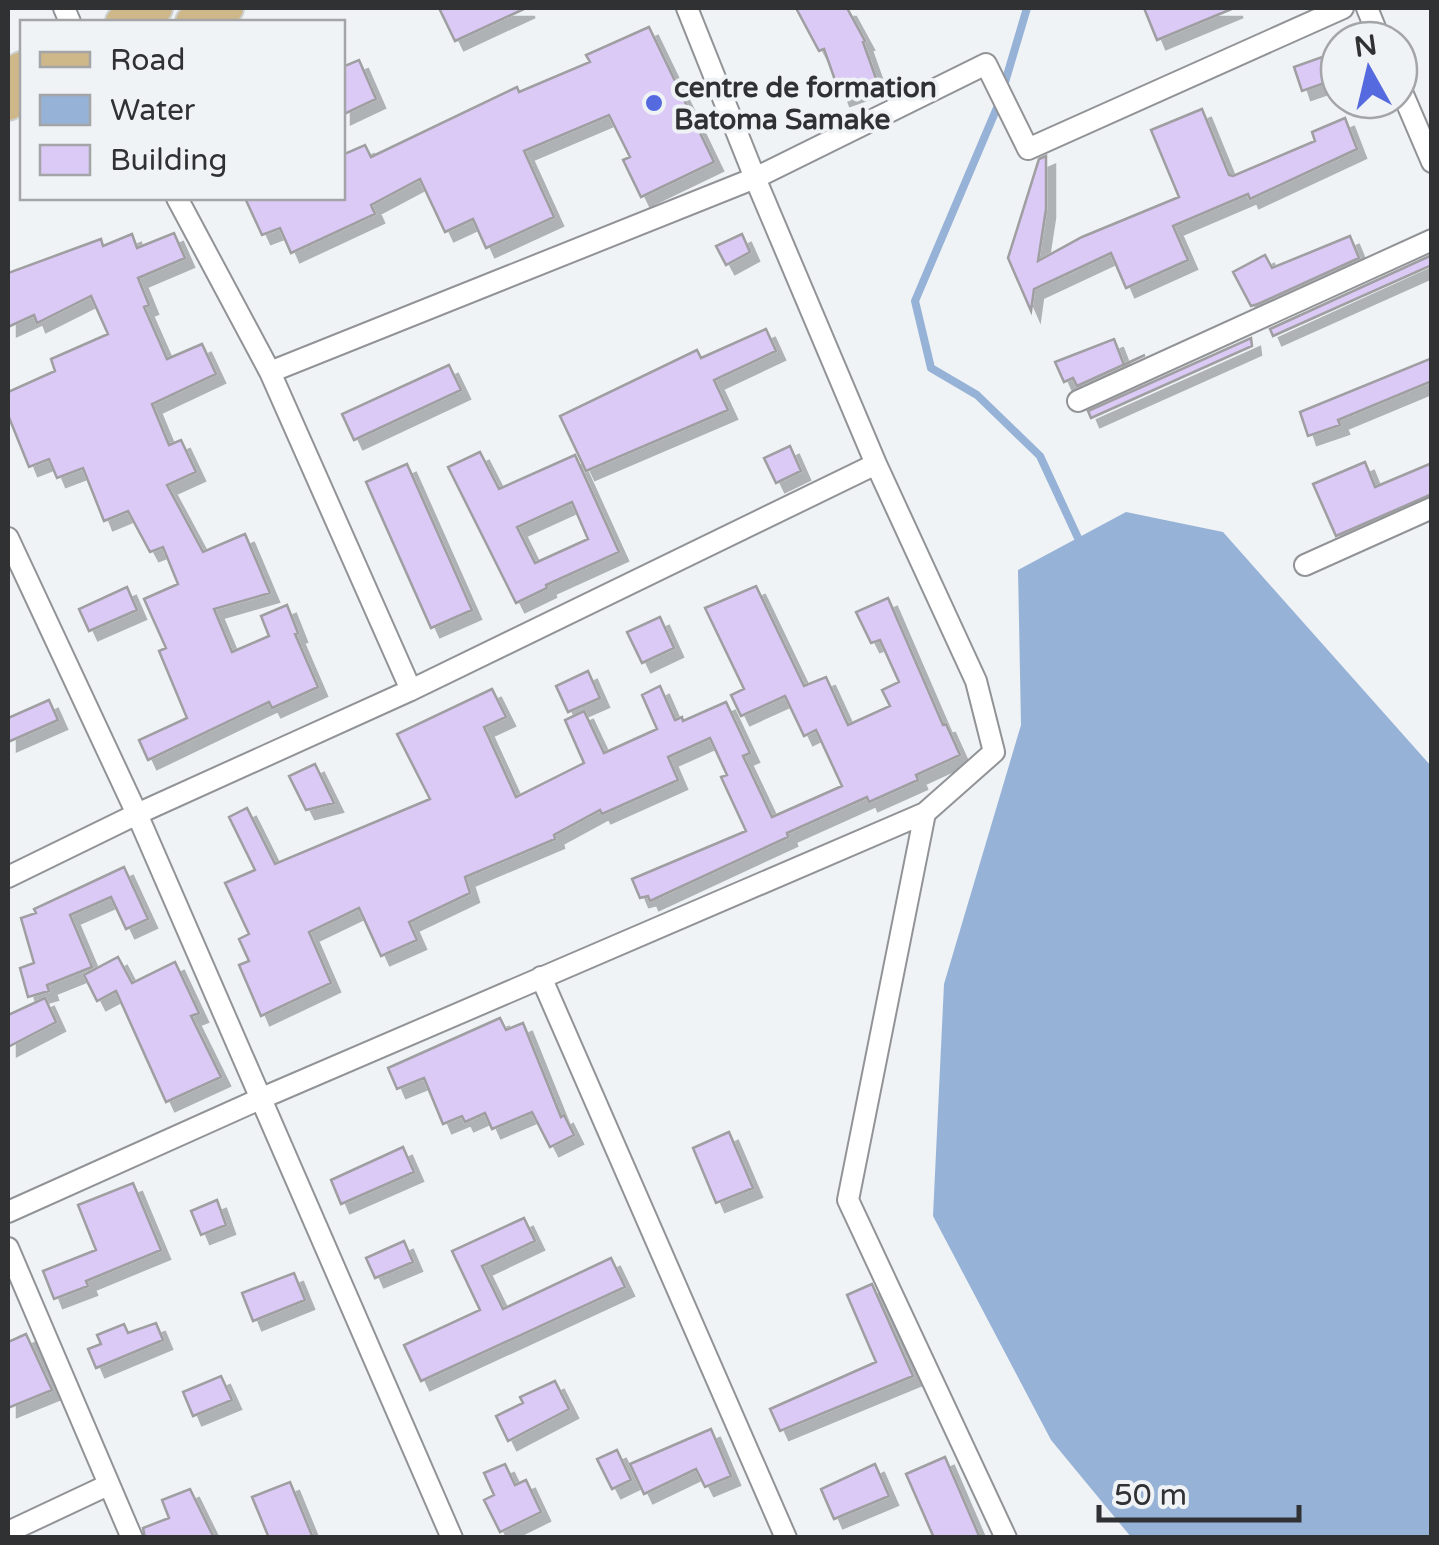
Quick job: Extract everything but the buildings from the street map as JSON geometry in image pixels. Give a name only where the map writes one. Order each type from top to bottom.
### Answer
[{"type":"main road","points":[[127,20],[156,8]]},
{"type":"main road","points":[[197,20],[227,8]]},
{"type":"street","points":[[8,1212],[262,1098],[925,813],[994,752],[976,681],[876,464],[754,178],[687,8]]},
{"type":"street","points":[[270,372],[754,178],[986,64],[1028,149],[1343,8]]},
{"type":"street","points":[[1414,120],[1432,162]]},
{"type":"street","points":[[178,200],[270,372],[411,690]]},
{"type":"street","points":[[1078,401],[1432,240]]},
{"type":"street","points":[[8,877],[411,690],[876,464]]},
{"type":"street","points":[[1305,565],[1432,508]]},
{"type":"street","points":[[8,538],[137,814],[452,1538]]},
{"type":"street","points":[[925,813],[848,1200],[1006,1538]]},
{"type":"street","points":[[541,977],[786,1538]]},
{"type":"street","points":[[8,1248],[132,1538]]},
{"type":"street","points":[[8,1532],[108,1485]]},
{"type":"water","points":[[1126,512],[1223,532],[1431,766],[1431,1537],[1131,1537],[1051,1440],[933,1216],[944,984],[1021,725],[1018,570]]},
{"type":"waterway","points":[[1003,89],[1027,8]]},
{"type":"waterway","points":[[999,103],[915,301],[931,368],[977,395],[1040,456],[1078,538]]},
{"type":"place","name":"centre de formation Batoma Samake","points":[[654,103]]}]
